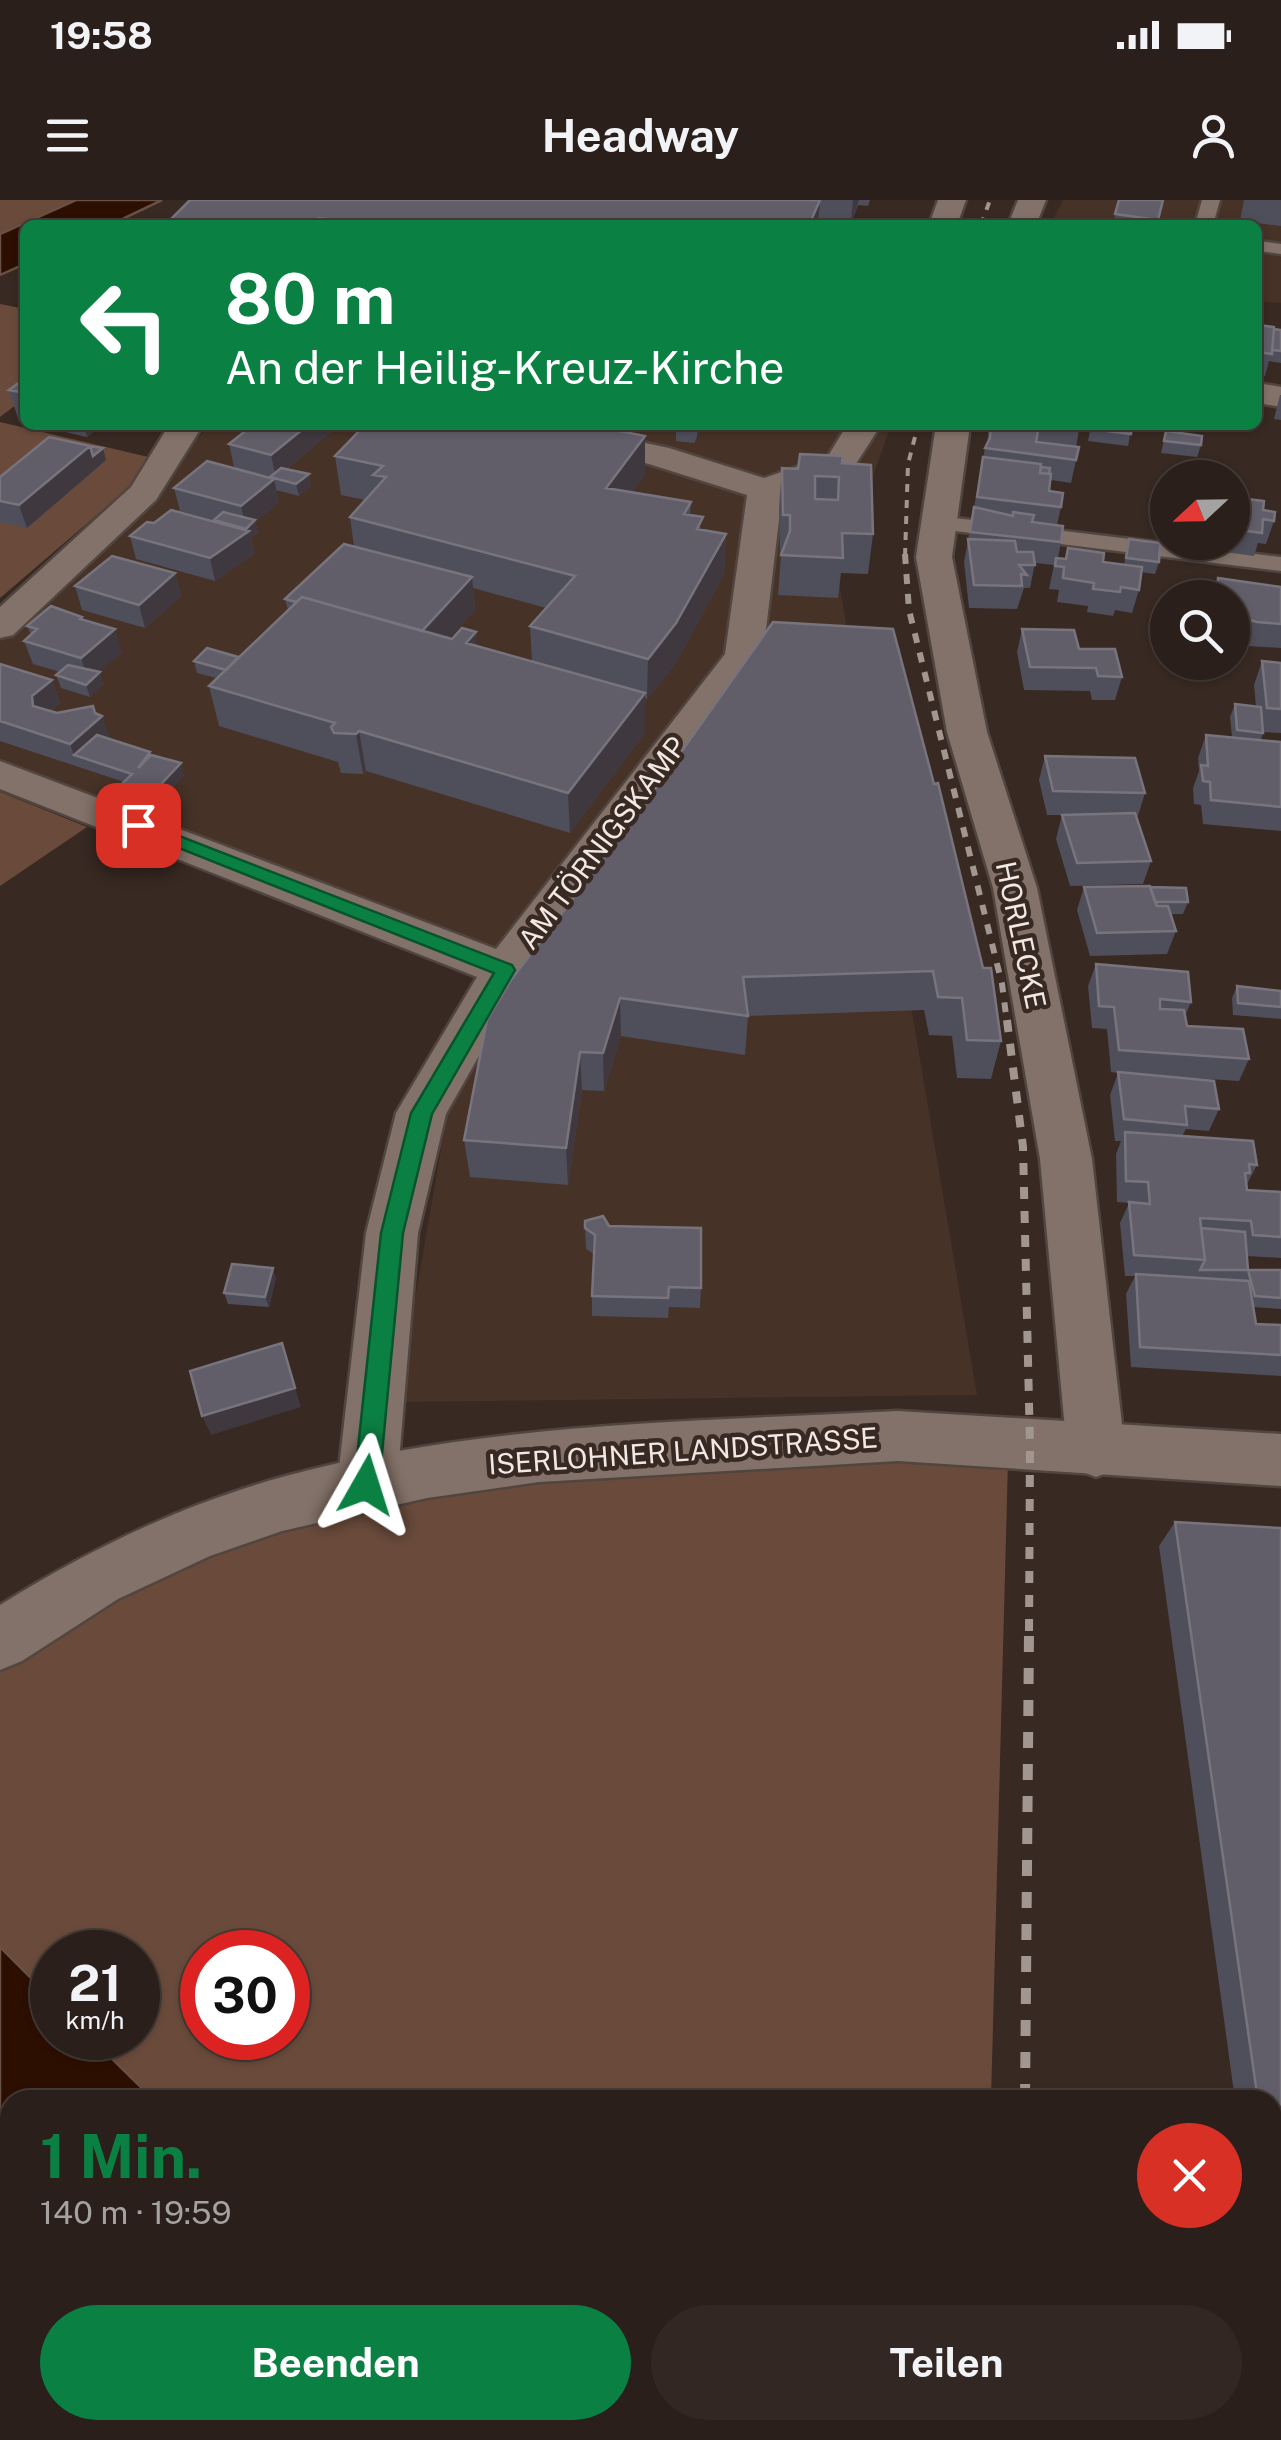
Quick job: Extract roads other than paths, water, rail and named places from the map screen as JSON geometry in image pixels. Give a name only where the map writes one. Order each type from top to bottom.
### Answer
[{"type":"street","points":[[0,627],[144,493],[183,430]]},
{"type":"street","points":[[537,430],[657,454],[765,489],[840,463],[861,430]]},
{"type":"street","name":"HORLECKE","points":[[952,430],[934,557],[967,732],[1014,888],[1066,1159],[1096,1451]]},
{"type":"street","name":"AM TÖRNIGSKAMP","points":[[366,1485],[392,1233],[422,1113],[506,970],[744,656],[765,489]]},
{"type":"street","points":[[0,774],[506,970]]},
{"type":"street","name":"ISERLOHNER LANDSTRASSE","points":[[0,1640],[96,1579],[192,1536],[282,1504],[366,1485],[539,1456],[898,1436],[1281,1460]]},
{"type":"lane","points":[[938,522],[1281,564]]},
{"type":"railway","points":[[983,220],[990,200]]},
{"type":"railway","points":[[905,555],[908,464],[917,430]]},
{"type":"railway","points":[[905,555],[909,610],[1002,984],[1007,1023]]},
{"type":"railway","points":[[1007,1020],[1023,1147],[1030,1446],[1029,1636]]},
{"type":"railway","points":[[1025,2090],[1029,1633]]}]
